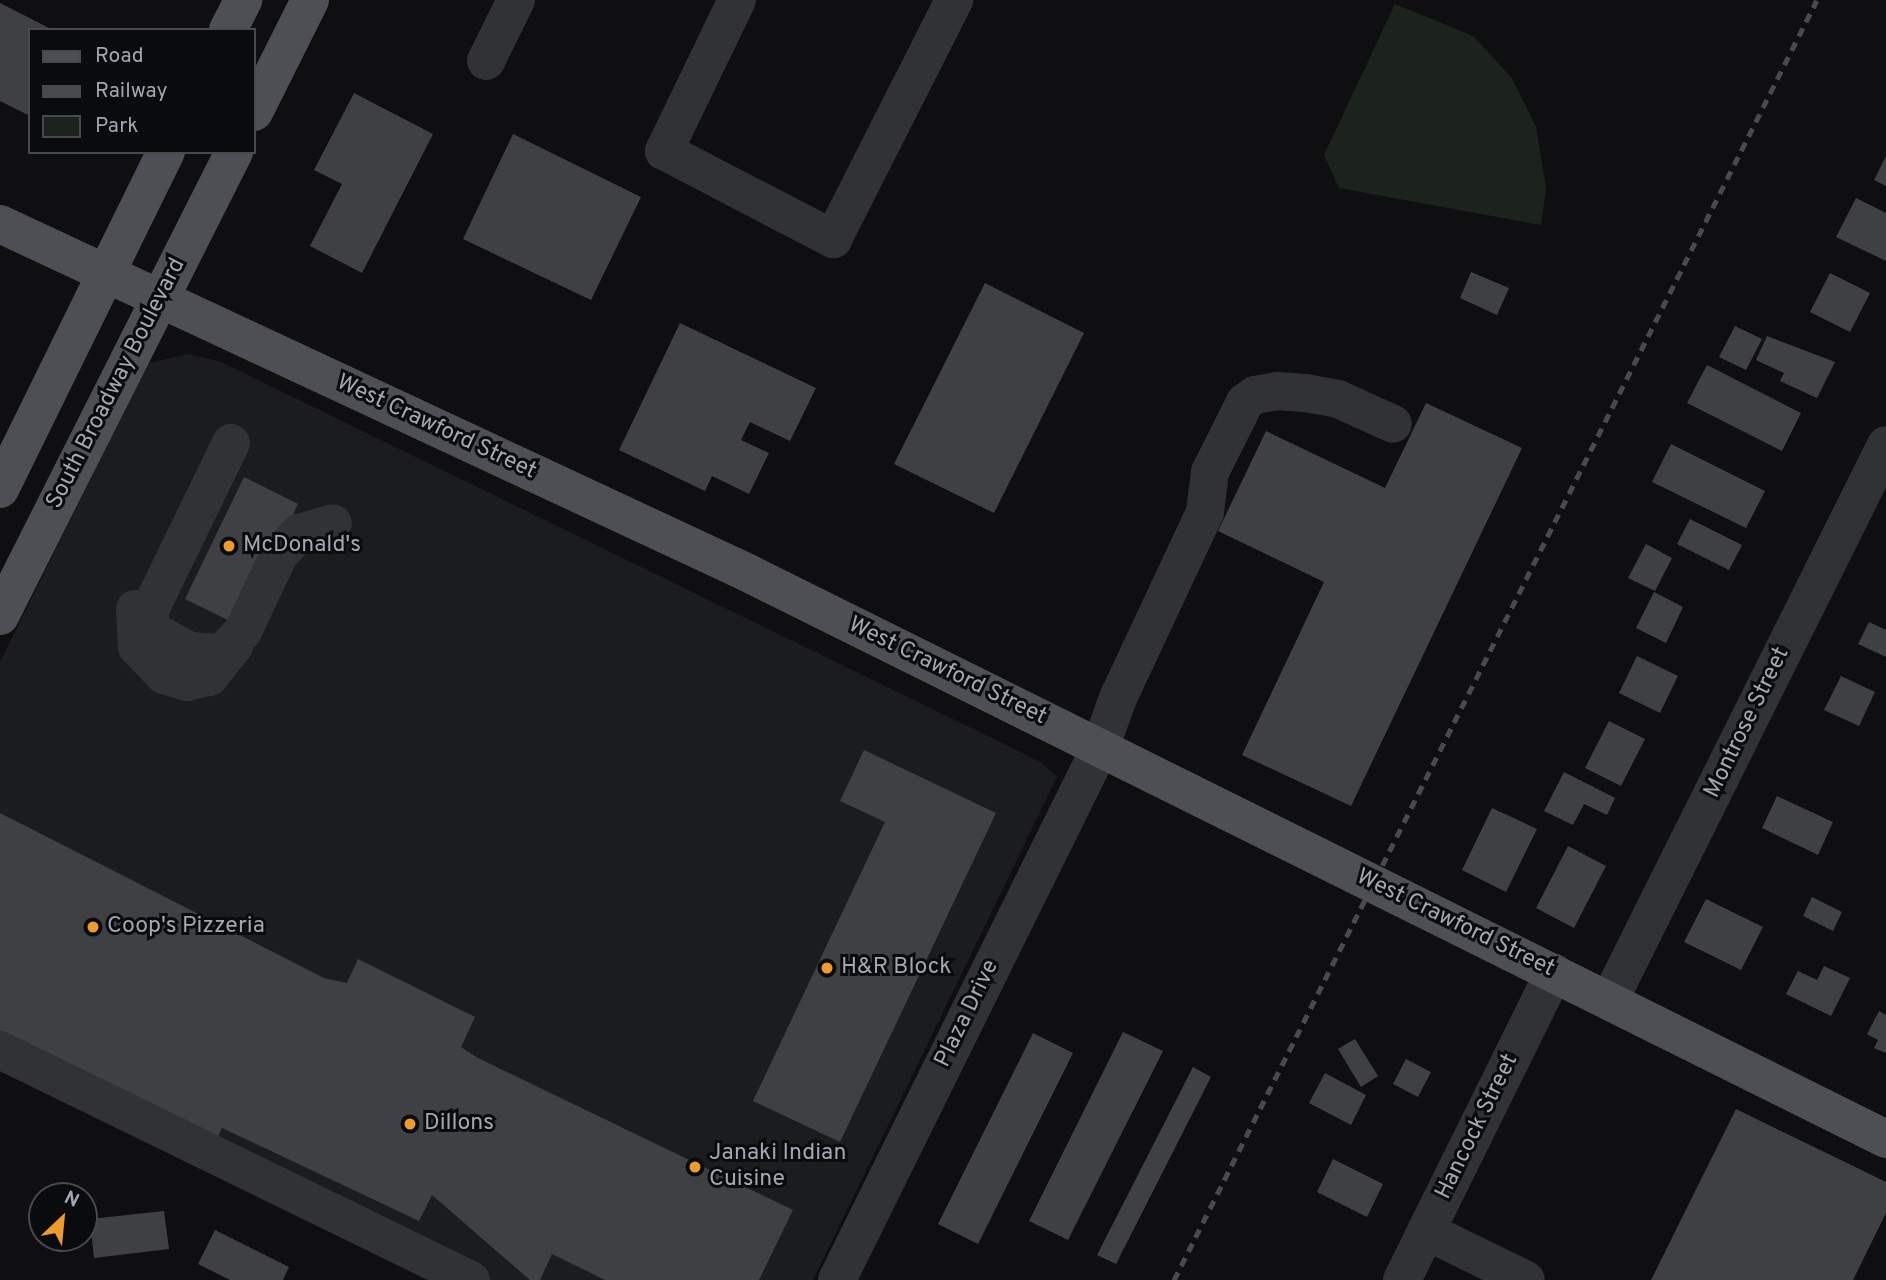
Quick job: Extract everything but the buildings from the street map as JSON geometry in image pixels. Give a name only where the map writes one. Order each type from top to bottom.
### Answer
[{"type":"main road","points":[[229,28],[243,0]]},
{"type":"main road","points":[[256,108],[310,0]]},
{"type":"main road","points":[[0,489],[165,154]]},
{"type":"main road","name":"South Broadway Boulevard","points":[[0,616],[233,154]]},
{"type":"main road","name":"West Crawford Street","points":[[0,224],[748,573],[1886,1139]]},
{"type":"street","points":[[486,61],[516,0]]},
{"type":"street","points":[[737,0],[664,151],[833,239],[954,0]]},
{"type":"street","name":"Plaza Drive","points":[[837,1280],[1100,748],[1205,512],[1210,472],[1245,402],[1255,395],[1277,391],[1305,393],[1338,399],[1392,424]]},
{"type":"street","points":[[225,440],[152,606],[148,622],[170,642],[206,655],[222,653],[243,631],[279,555],[299,533],[333,523]]},
{"type":"street","name":"Montrose Street","points":[[1609,1001],[1886,444]]},
{"type":"street","name":"Hancock Street","points":[[1402,1280],[1554,974]]},
{"type":"street","points":[[0,1050],[471,1280]]},
{"type":"street","points":[[1426,1231],[1526,1280]]},
{"type":"shaded area","points":[[189,354],[221,362],[1041,762],[1057,777],[813,1280],[434,1280],[0,1067],[0,662],[148,363]]},
{"type":"green space","points":[[1395,4],[1473,36],[1512,78],[1536,127],[1546,188],[1541,225],[1339,188],[1324,155]]},
{"type":"railway","points":[[1174,1280],[1817,0]]},
{"type":"place","name":"McDonald's","points":[[229,546]]},
{"type":"place","name":"Coop's Pizzeria","points":[[93,927]]},
{"type":"place","name":"H&R Block","points":[[827,968]]},
{"type":"place","name":"Dillons","points":[[410,1124]]},
{"type":"place","name":"Janaki Indian Cuisine","points":[[695,1167]]}]
